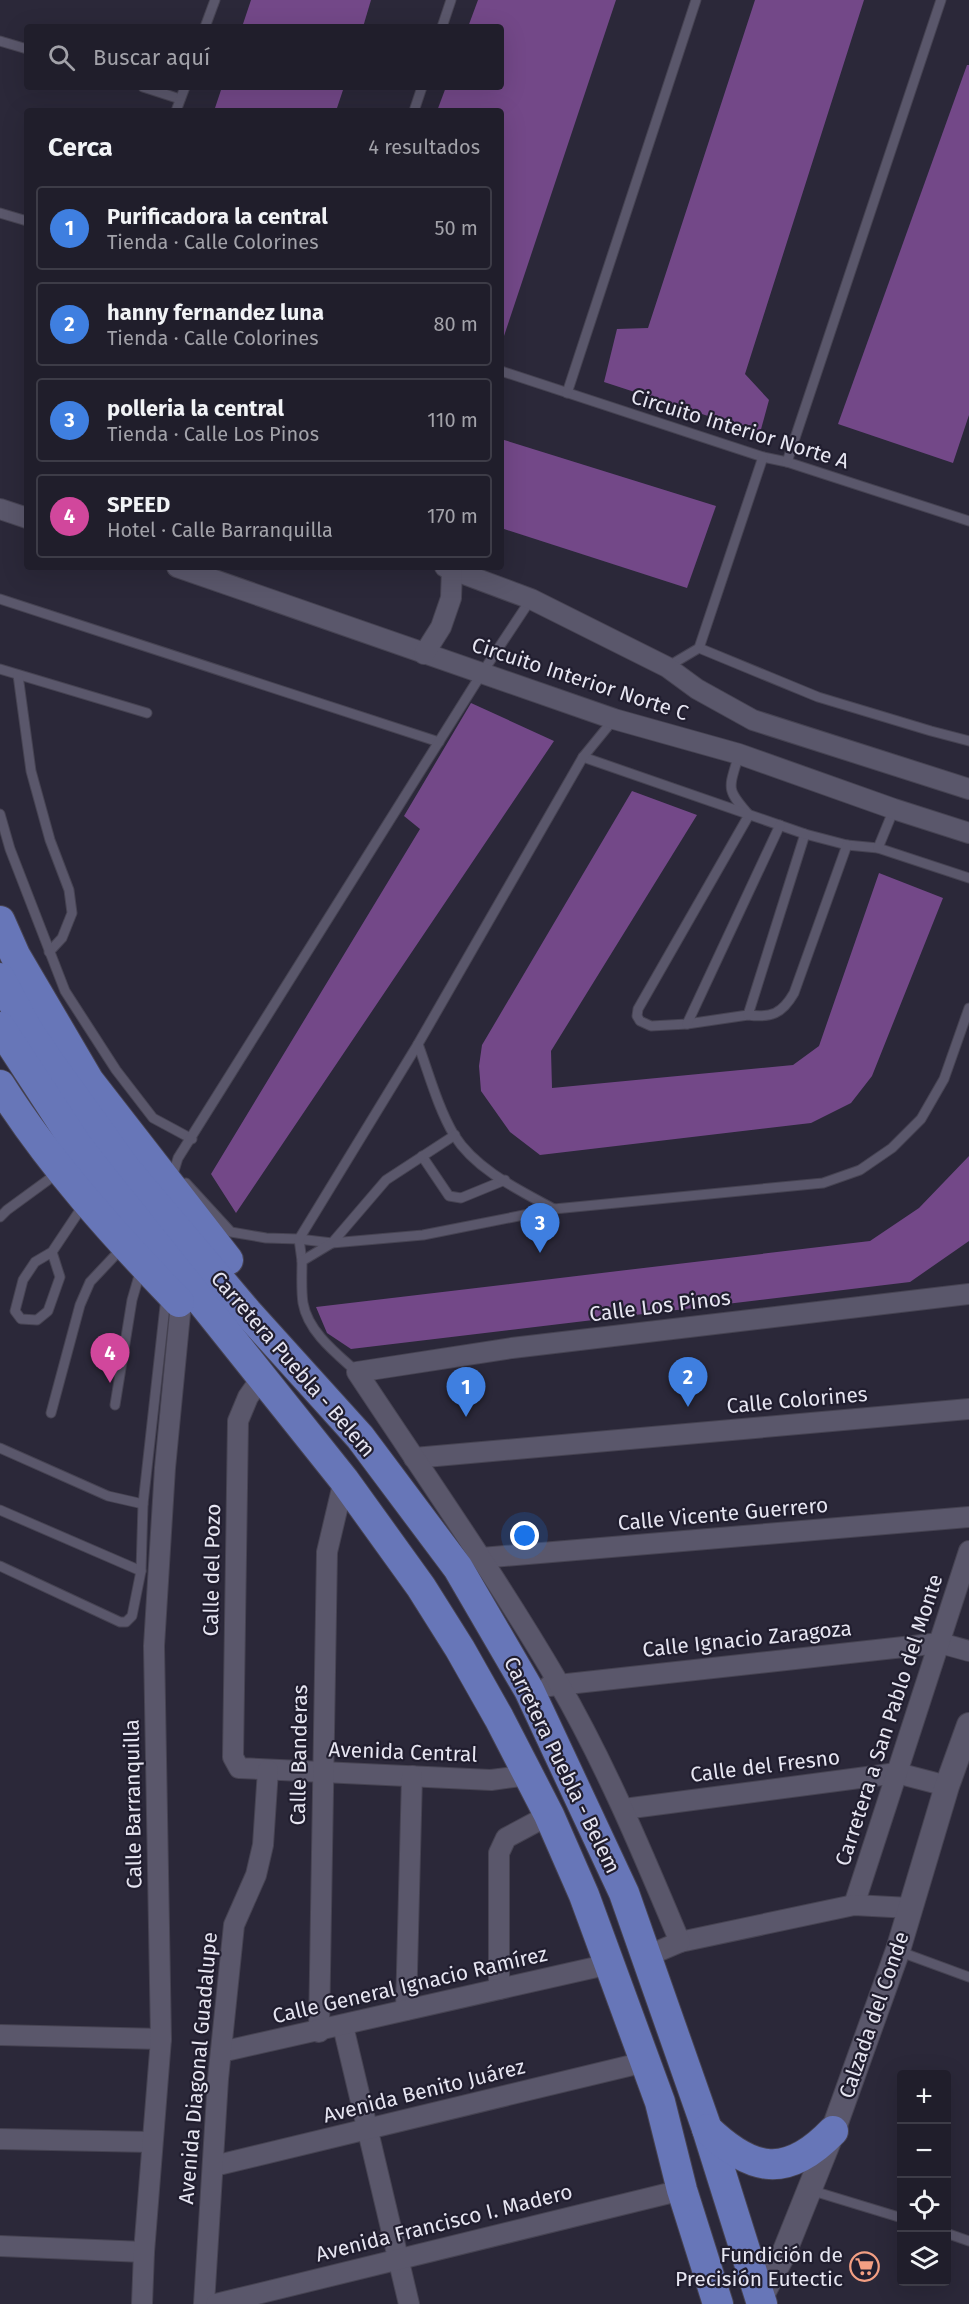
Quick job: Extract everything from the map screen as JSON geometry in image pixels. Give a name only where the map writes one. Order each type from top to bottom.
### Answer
[{"type":"main road","points":[[0,921],[15,955],[57,1004],[89,1081],[132,1139],[253,1291],[279,1347]]},
{"type":"main road","name":"Carretera Puebla - Belem","points":[[0,978],[27,1029],[119,1160],[247,1312],[360,1437],[458,1568],[510,1631],[529,1690],[624,1893],[707,2129],[761,2301]]},
{"type":"main road","name":"Carretera Puebla - Belem","points":[[0,1027],[185,1300],[241,1353],[344,1480],[421,1587],[455,1640],[529,1775],[584,1895],[660,2102],[711,2297]]},
{"type":"main road","points":[[0,1085],[61,1170],[134,1254],[185,1300]]},
{"type":"main road","points":[[707,2129],[734,2153],[745,2159],[770,2164],[794,2161],[818,2146],[833,2131]]},
{"type":"street","points":[[0,509],[24,517]]},
{"type":"street","name":"Circuito Interior Norte C","points":[[186,570],[614,719],[739,754],[969,833]]},
{"type":"street","points":[[424,654],[441,627],[451,598],[448,570]]},
{"type":"street","points":[[453,570],[531,599],[667,667],[698,689],[753,720],[969,789]]},
{"type":"street","name":"Calle Los Pinos","points":[[357,1372],[512,1348],[969,1294]]},
{"type":"street","name":"Calle Barranquilla","points":[[142,2304],[161,2040],[154,1646],[165,1468],[185,1300]]},
{"type":"street","points":[[357,1372],[481,1558],[510,1631],[559,1684],[624,1809],[680,1942]]},
{"type":"street","name":"Calle del Pozo","points":[[239,1768],[233,1757],[238,1421],[248,1397],[262,1377]]},
{"type":"street","name":"Calle Colorines","points":[[414,1458],[969,1409]]},
{"type":"street","name":"Calle Banderas","points":[[319,2032],[327,1552],[344,1480]]},
{"type":"street","name":"Calle Vicente Guerrero","points":[[481,1558],[969,1517]]},
{"type":"street","name":"Carretera a San Pablo del Monte","points":[[854,1905],[969,1551]]},
{"type":"street","name":"Calle Ignacio Zaragoza","points":[[529,1690],[559,1684],[940,1643],[969,1651]]},
{"type":"street","name":"Calzada del Conde","points":[[761,2301],[784,2253],[833,2131],[898,1950],[948,1785],[969,1725]]},
{"type":"street","name":"Avenida Central","points":[[239,1768],[491,1780],[529,1775]]},
{"type":"street","name":"Avenida Diagonal Guadalupe","points":[[204,2304],[218,2079],[234,1925],[256,1875],[264,1845],[268,1770]]},
{"type":"street","name":"Calle del Fresno","points":[[624,1809],[897,1773],[948,1785]]},
{"type":"street","points":[[406,2010],[412,1776]]},
{"type":"street","points":[[499,1989],[499,1853],[506,1839],[549,1815]]},
{"type":"street","points":[[647,1956],[680,1942],[854,1905],[910,1908]]},
{"type":"street","name":"Calle General Ignacio Ramírez","points":[[221,2052],[319,2032],[610,1964]]},
{"type":"street","points":[[343,2026],[409,2304]]},
{"type":"street","points":[[0,2035],[161,2040]]},
{"type":"street","name":"Avenida Benito Juárez","points":[[214,2166],[645,2062]]},
{"type":"street","points":[[0,2139],[152,2142]]},
{"type":"street","name":"Avenida Francisco I. Madero","points":[[216,2304],[682,2190]]},
{"type":"street","points":[[0,2246],[144,2252]]},
{"type":"lane","points":[[206,24],[215,0]]},
{"type":"lane","points":[[443,24],[451,0]]},
{"type":"lane","points":[[567,393],[696,0]]},
{"type":"lane","points":[[788,462],[941,0]]},
{"type":"lane","points":[[0,41],[24,48]]},
{"type":"lane","points":[[152,90],[180,99]]},
{"type":"lane","points":[[177,108],[183,90]]},
{"type":"lane","points":[[415,108],[421,90]]},
{"type":"lane","points":[[0,213],[24,220]]},
{"type":"lane","name":"Circuito Interior Norte A","points":[[504,372],[763,457],[788,462],[969,521]]},
{"type":"lane","points":[[667,667],[699,648],[763,457]]},
{"type":"lane","points":[[0,599],[439,742]]},
{"type":"lane","points":[[174,1171],[178,1158],[482,673],[531,599]]},
{"type":"lane","points":[[699,648],[818,697],[969,741]]},
{"type":"lane","points":[[0,669],[147,712]]},
{"type":"lane","points":[[18,675],[31,771],[50,840],[69,890],[72,913],[62,938],[49,952]]},
{"type":"lane","points":[[357,1372],[328,1346],[314,1327],[303,1305],[300,1239],[418,1044],[583,757],[614,719]]},
{"type":"lane","points":[[739,754],[729,786],[733,796],[749,816]]},
{"type":"lane","points":[[583,757],[805,834],[847,845],[878,848],[969,878]]},
{"type":"lane","points":[[878,848],[894,809]]},
{"type":"lane","points":[[0,814],[10,849],[49,952],[57,1004],[116,1070],[153,1118],[192,1139]]},
{"type":"lane","points":[[749,816],[638,1009],[637,1016],[640,1021],[651,1026],[687,1024],[748,1015],[763,1017],[775,1014],[787,1006],[794,993],[847,845]]},
{"type":"lane","points":[[687,1024],[780,825]]},
{"type":"lane","points":[[748,1015],[805,834]]},
{"type":"lane","points":[[132,1139],[174,1171],[231,1232],[266,1238],[332,1243],[423,1235],[554,1209],[823,1183],[860,1170],[892,1148],[921,1119],[944,1079],[969,1008]]},
{"type":"lane","points":[[418,1044],[454,1135],[477,1162],[554,1209]]},
{"type":"lane","points":[[302,1261],[332,1243],[386,1180],[454,1135]]},
{"type":"lane","points":[[422,1156],[449,1196],[461,1198],[505,1180]]},
{"type":"lane","points":[[0,1217],[61,1170]]},
{"type":"lane","points":[[52,1252],[60,1277],[48,1311],[37,1320],[21,1319],[15,1311],[23,1280],[35,1262],[52,1252],[87,1200]]},
{"type":"lane","points":[[115,1405],[132,1300],[134,1254]]},
{"type":"lane","points":[[51,1413],[80,1305],[90,1282],[134,1254]]},
{"type":"lane","points":[[0,1566],[120,1622],[126,1622],[132,1616],[141,1570],[143,1504],[185,1300]]},
{"type":"lane","points":[[0,1448],[108,1496],[143,1504]]},
{"type":"lane","points":[[0,1510],[141,1570]]},
{"type":"lane","points":[[898,1950],[969,1977]]},
{"type":"lane","points":[[810,2190],[897,2216]]},
{"type":"lane","points":[[951,2235],[969,2241]]},
{"type":"building","points":[[251,0],[371,0],[364,24],[243,24]]},
{"type":"building","points":[[478,0],[616,0],[504,336],[504,108],[438,108],[445,90],[504,90],[504,24],[469,24]]},
{"type":"building","points":[[755,0],[864,0],[745,374],[769,400],[760,433],[604,382],[617,329],[648,328]]},
{"type":"building","points":[[967,65],[969,65],[969,415],[953,463],[838,424]]},
{"type":"building","points":[[221,90],[343,90],[337,108],[215,108]]},
{"type":"building","points":[[504,440],[716,506],[687,588],[504,529]]},
{"type":"building","points":[[471,703],[554,741],[236,1213],[211,1174],[420,829],[404,816]]},
{"type":"building","points":[[632,791],[697,815],[551,1051],[552,1088],[793,1065],[819,1046],[879,873],[943,898],[872,1076],[851,1103],[811,1123],[540,1155],[510,1132],[481,1091],[479,1066],[482,1045]]},
{"type":"building","points":[[969,1156],[969,1241],[910,1282],[351,1349],[327,1333],[316,1307],[870,1241],[919,1208]]},
{"type":"place","name":"polleria la central","points":[[540,1253]]},
{"type":"place","name":"SPEED","points":[[110,1383]]},
{"type":"place","name":"hanny fernandez luna","points":[[688,1407]]},
{"type":"place","name":"Purificadora la central","points":[[466,1417]]},
{"type":"place","name":"Fundición de Precisión Eutectic","points":[[864,2267]]}]
